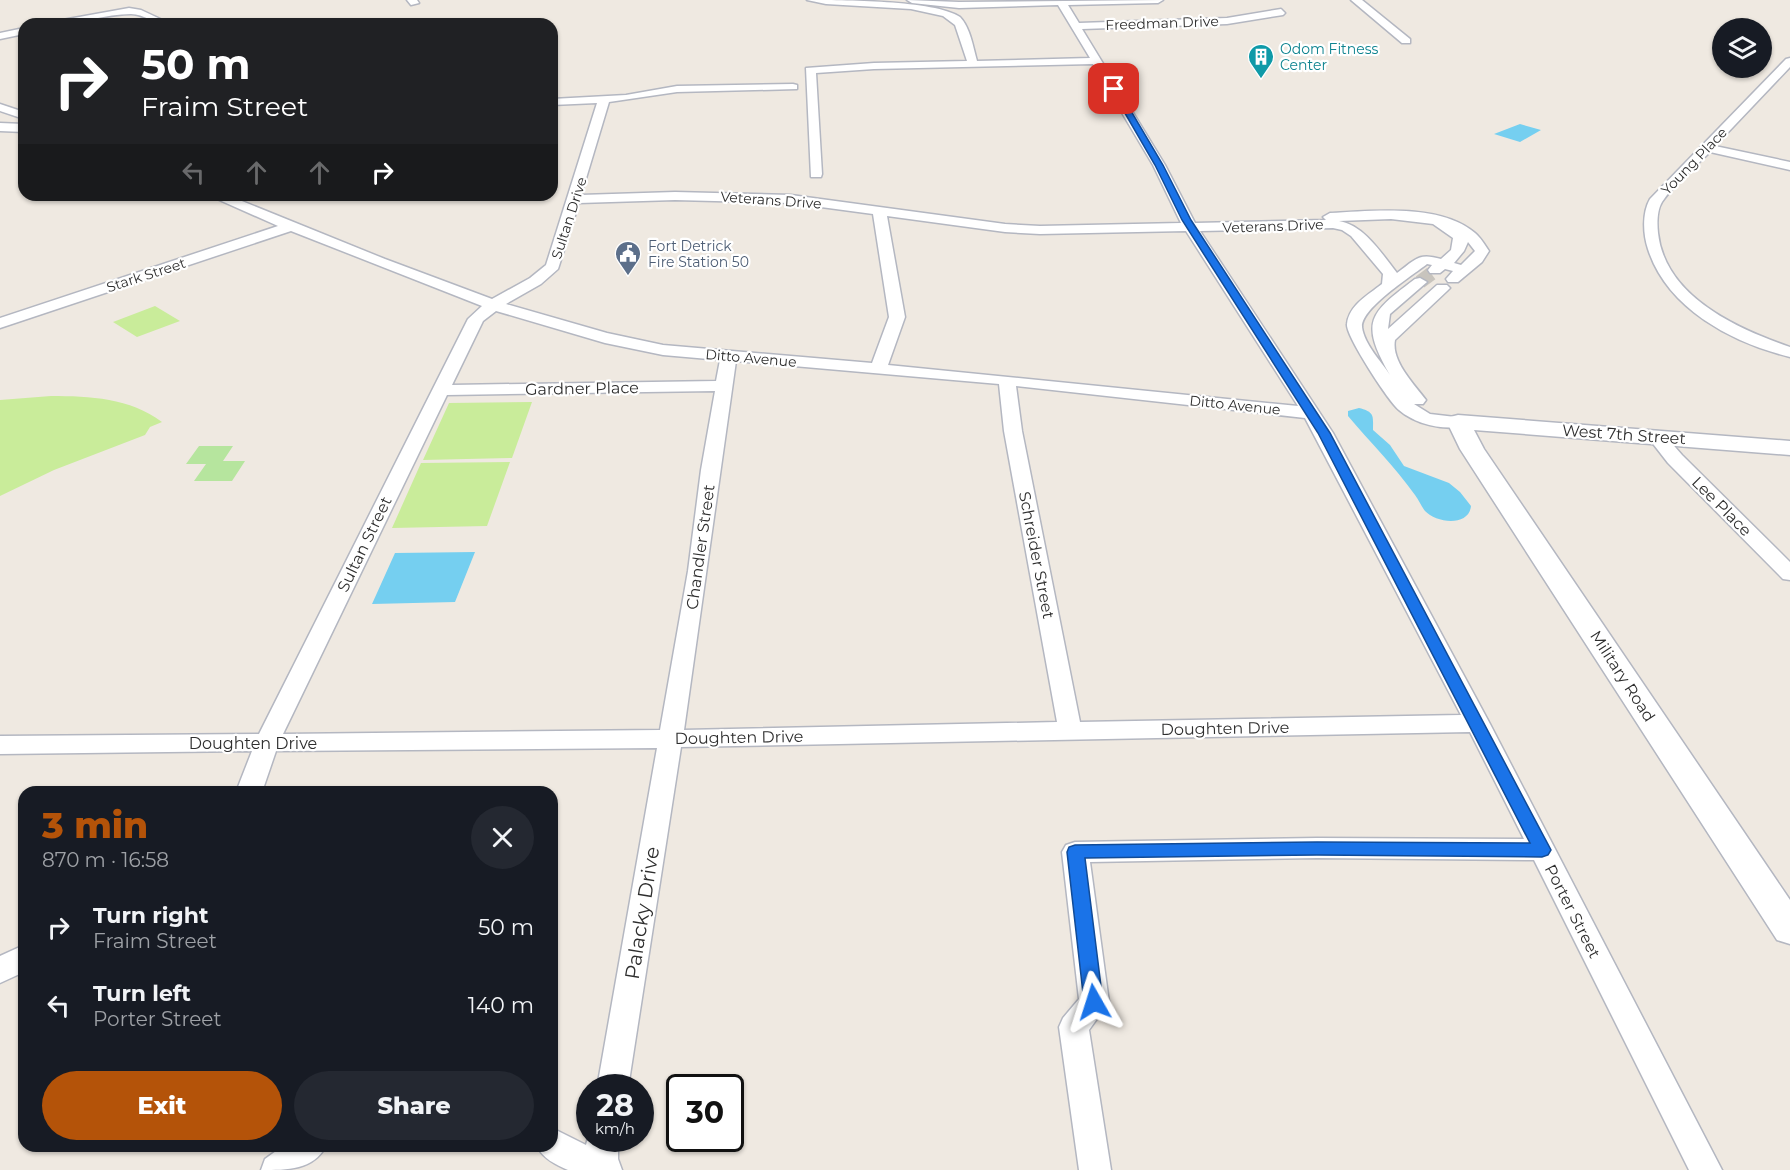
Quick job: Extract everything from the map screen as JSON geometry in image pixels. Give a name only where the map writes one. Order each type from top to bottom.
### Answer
[{"type":"street","points":[[812,0],[903,3],[943,12],[958,21],[973,64]]},
{"type":"street","name":"Freedman Drive","points":[[912,0],[959,5],[1158,0]]},
{"type":"street","points":[[1356,0],[1406,41]]},
{"type":"street","name":"Porter Street","points":[[1061,1],[1159,165],[1189,224],[1311,413],[1478,724],[1706,1170]]},
{"type":"street","points":[[90,18],[129,11],[152,18]]},
{"type":"street","name":"Freedman Drive","points":[[1076,26],[1227,21],[1279,14],[1278,11]]},
{"type":"street","points":[[0,36],[18,32]]},
{"type":"street","points":[[816,174],[810,70],[1097,61]]},
{"type":"street","name":"Young Place","points":[[1790,61],[1655,202],[1651,216],[1652,245],[1673,283],[1697,308],[1713,320],[1738,333],[1790,352]]},
{"type":"street","points":[[558,102],[604,100],[677,89],[793,87]]},
{"type":"street","name":"Sultan Drive","points":[[492,304],[540,278],[553,266],[604,100]]},
{"type":"street","points":[[0,107],[18,113]]},
{"type":"street","points":[[5,127],[18,116]]},
{"type":"street","points":[[1707,148],[1790,166]]},
{"type":"street","name":"Veterans Drive","points":[[575,199],[675,196],[791,200],[967,221],[1005,228],[1040,230],[1390,215],[1416,217],[1441,223],[1471,235],[1482,251],[1477,259],[1387,338],[1385,348]]},
{"type":"street","name":"Ditto Avenue","points":[[230,201],[492,304],[611,341],[663,350],[1007,380],[1311,413]]},
{"type":"street","points":[[879,210],[897,317],[879,368]]},
{"type":"street","points":[[1441,223],[1460,236],[1462,243],[1459,249],[1382,314],[1379,324],[1385,348],[1411,393],[1424,408],[1450,422]]},
{"type":"street","name":"Veterans Drive","points":[[1189,224],[1333,224],[1346,226],[1356,233],[1390,273],[1390,285]]},
{"type":"street","name":"Stark Street","points":[[0,323],[291,226]]},
{"type":"street","points":[[1450,422],[1426,418],[1404,406],[1360,343],[1354,326],[1360,309],[1425,259],[1432,273],[1453,279]]},
{"type":"street","name":"Sultan Street","points":[[251,786],[275,722],[440,390],[476,319],[492,304]]},
{"type":"street","name":"Chandler Street","points":[[670,739],[698,572],[710,470],[729,356]]},
{"type":"street","name":"Schreider Street","points":[[1007,380],[1013,431],[1070,730]]},
{"type":"street","name":"Gardner Place","points":[[440,390],[724,387]]},
{"type":"street","name":"West 7th Street","points":[[1450,422],[1790,447]]},
{"type":"street","name":"Military Road","points":[[1450,422],[1472,449],[1790,929]]},
{"type":"street","name":"Lee Place","points":[[1656,436],[1675,459],[1790,574]]},
{"type":"street","name":"Doughten Drive","points":[[0,745],[670,739],[1478,724]]},
{"type":"street","name":"Palacky Drive","points":[[615,1074],[670,739]]},
{"type":"street","points":[[1095,1170],[1074,1028],[1094,1002],[1075,852],[1317,848],[1542,850]]},
{"type":"street","points":[[0,971],[18,960]]},
{"type":"street","points":[[558,1147],[573,1156],[603,1159]]},
{"type":"street","points":[[277,1170],[302,1152]]},
{"type":"green space","points":[[155,306],[180,321],[137,337],[113,322]]},
{"type":"green space","points":[[51,396],[95,398],[123,403],[150,414],[162,422],[150,427],[145,435],[54,470],[0,496],[0,400]]},
{"type":"green space","points":[[532,402],[512,458],[423,460],[449,403]]},
{"type":"green space","points":[[199,446],[233,446],[223,461],[245,461],[232,481],[194,481],[206,464],[186,464]]},
{"type":"green space","points":[[510,462],[487,526],[392,528],[421,463]]},
{"type":"water","points":[[1520,124],[1541,130],[1520,142],[1494,134]]},
{"type":"water","points":[[1359,408],[1370,413],[1373,418],[1373,430],[1390,445],[1404,466],[1449,483],[1471,506],[1469,513],[1465,517],[1451,521],[1437,518],[1425,511],[1399,474],[1348,416],[1348,411]]},
{"type":"water","points":[[475,552],[455,602],[372,604],[395,553]]},
{"type":"tunnel","points":[[1420,282],[1432,273]]},
{"type":"place","name":"Odom Fitness Center","points":[[1261,80]]},
{"type":"place","name":"Fort Detrick Fire Station 50","points":[[628,277]]},
{"type":"route","points":[[1094,1002],[1075,852],[1317,848],[1542,850],[1324,433],[1186,220],[1159,165],[1114,89]]}]
